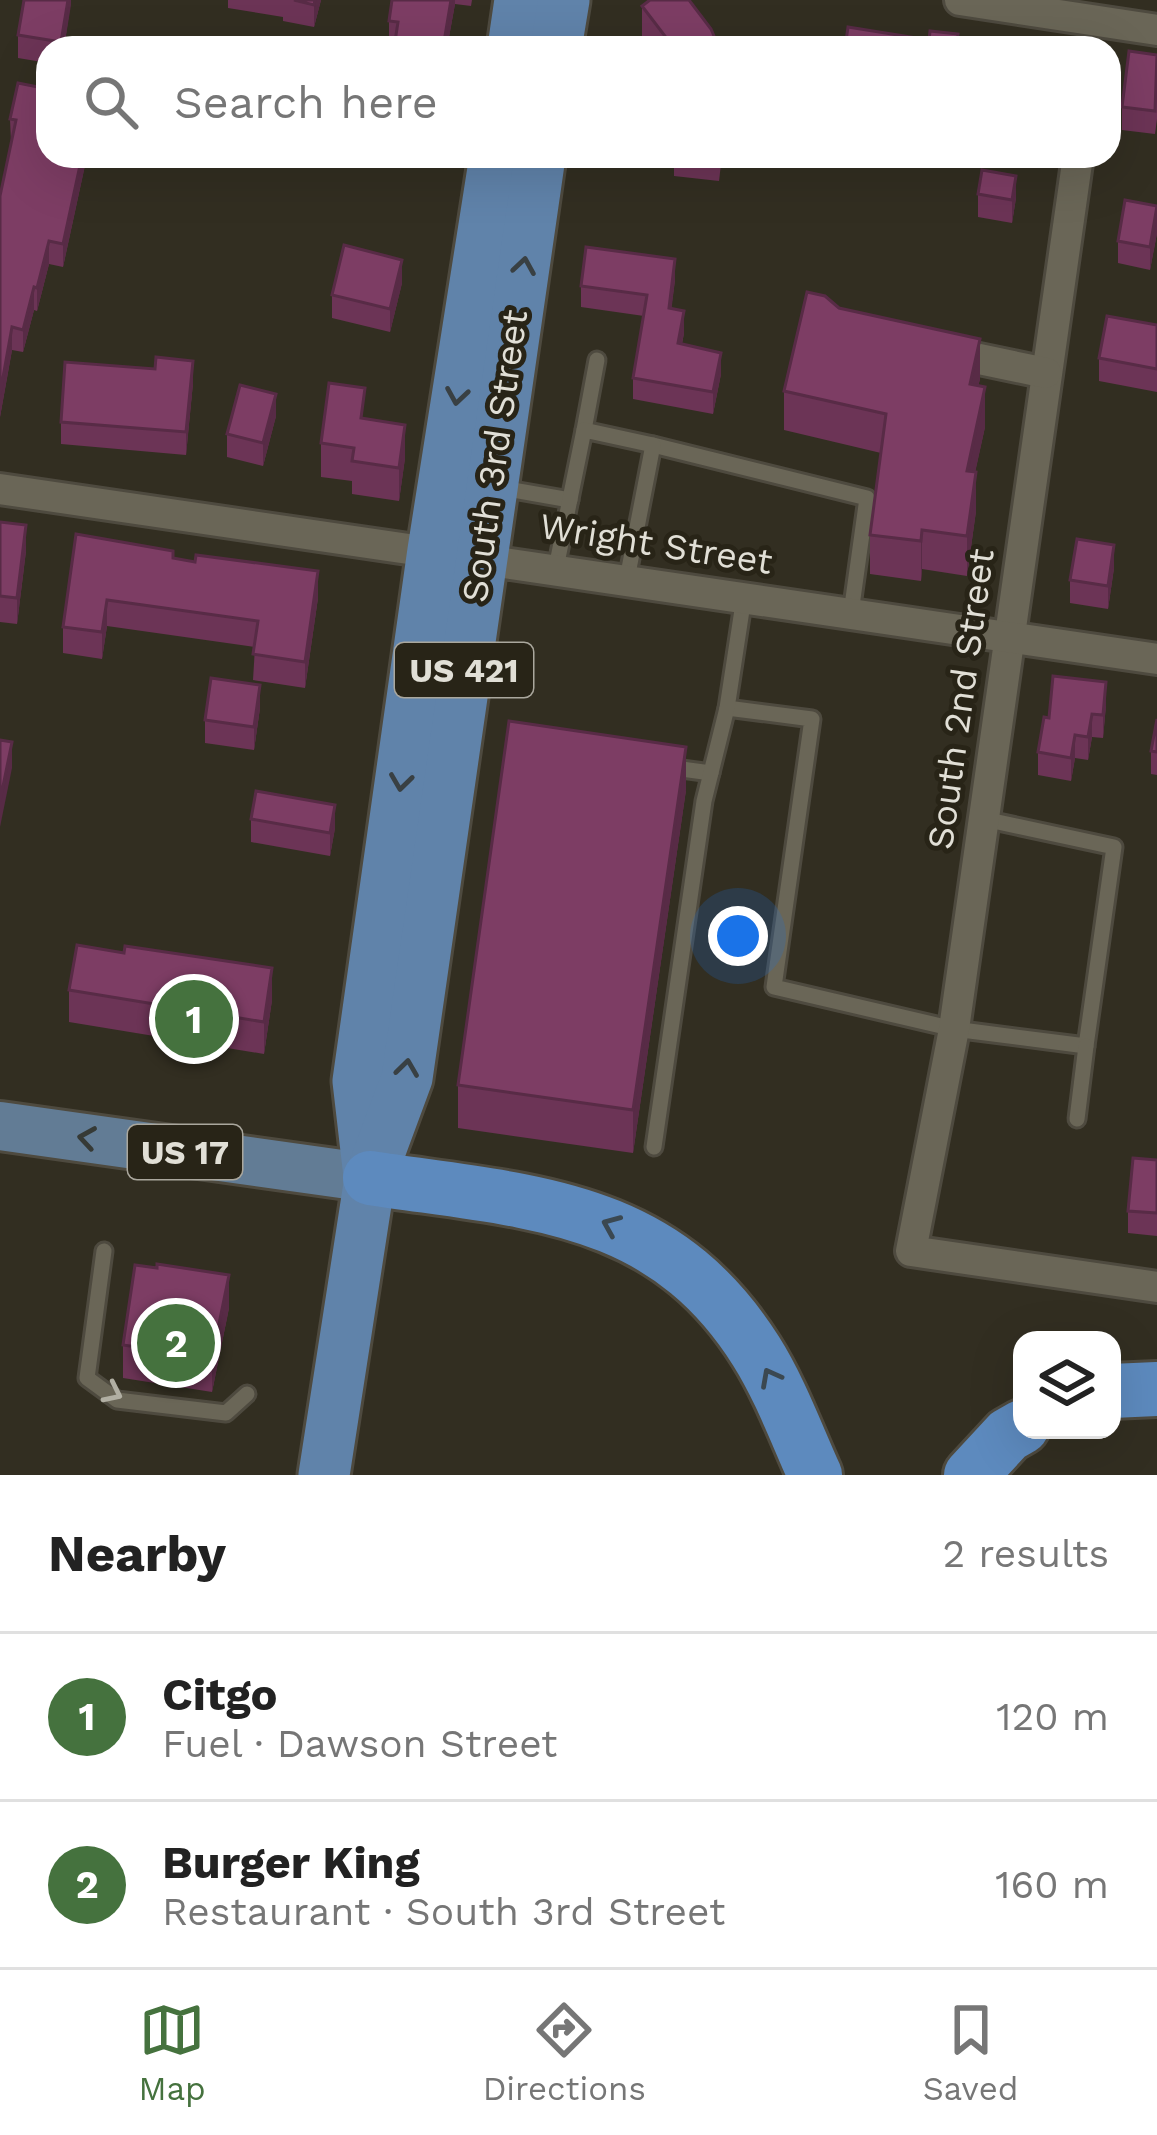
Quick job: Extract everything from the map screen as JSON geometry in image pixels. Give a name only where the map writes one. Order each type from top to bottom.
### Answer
[{"type":"highway","points":[[515,36],[520,0]]},
{"type":"highway","points":[[558,36],[564,0]]},
{"type":"highway","name":"South 3rd Street","points":[[325,1475],[370,1178],[358,1081],[456,554],[494,168]]},
{"type":"highway","name":"South 3rd Street","points":[[456,554],[491,486],[538,168]]},
{"type":"highway","name":"US 17","points":[[370,1178],[524,1201],[595,1217],[678,1262],[708,1288],[757,1353],[815,1475]]},
{"type":"highway","points":[[1121,1390],[1157,1389]]},
{"type":"highway","points":[[971,1475],[1013,1433]]},
{"type":"main road","name":"US 17","points":[[0,1126],[370,1178]]},
{"type":"street","points":[[960,0],[1157,30]]},
{"type":"street","name":"South 2nd Street","points":[[1076,168],[955,1029],[911,1250],[1157,1287]]},
{"type":"street","points":[[910,344],[1046,373]]},
{"type":"street","name":"Wright Street","points":[[0,489],[1157,659]]},
{"type":"lane","points":[[556,568],[597,360]]},
{"type":"lane","points":[[584,430],[867,499],[851,614]]},
{"type":"lane","points":[[627,579],[653,445]]},
{"type":"lane","points":[[491,486],[570,500]]},
{"type":"lane","points":[[654,1148],[711,773],[728,707],[745,597]]},
{"type":"lane","points":[[728,707],[812,719],[774,987],[955,1029],[1086,1046]]},
{"type":"lane","points":[[645,763],[711,773]]},
{"type":"lane","points":[[984,819],[1114,847],[1077,1119]]},
{"type":"lane","points":[[104,1251],[87,1378],[117,1400],[226,1413],[247,1394]]},
{"type":"building","points":[[24,0],[68,0],[62,36],[18,35]]},
{"type":"building","points":[[392,0],[451,0],[445,36],[396,36],[398,22],[389,21]]},
{"type":"building","points":[[650,0],[689,0],[714,36],[665,36],[642,6]]},
{"type":"building","points":[[848,27],[904,36],[847,36]]},
{"type":"building","points":[[930,31],[958,36],[929,36]]},
{"type":"building","points":[[1129,51],[1157,55],[1155,111],[1122,107]]},
{"type":"building","points":[[18,83],[36,87],[36,168],[79,168],[63,244],[49,241],[23,330],[12,327],[0,394],[0,196],[16,120],[10,119]]},
{"type":"building","points":[[982,170],[1016,176],[1012,200],[978,194]]},
{"type":"building","points":[[1125,200],[1157,206],[1150,247],[1118,241]]},
{"type":"building","points":[[344,245],[402,260],[390,309],[332,295]]},
{"type":"building","points":[[586,247],[675,259],[669,308],[684,311],[678,343],[721,353],[713,392],[633,378],[647,295],[581,286]]},
{"type":"building","points":[[807,292],[825,296],[839,308],[980,339],[970,384],[985,387],[967,471],[976,472],[967,536],[922,530],[921,541],[870,535],[886,414],[784,391]]},
{"type":"building","points":[[1107,316],[1157,325],[1157,369],[1099,358]]},
{"type":"building","points":[[156,357],[193,361],[186,432],[61,422],[65,362],[155,369]]},
{"type":"building","points":[[329,383],[365,388],[361,418],[405,425],[399,468],[352,461],[354,448],[321,443]]},
{"type":"building","points":[[240,385],[276,394],[263,443],[227,434]]},
{"type":"building","points":[[0,522],[26,525],[17,598],[0,596]]},
{"type":"building","points":[[76,534],[173,551],[173,558],[195,562],[196,555],[318,571],[305,662],[253,654],[258,621],[107,600],[102,632],[63,627]]},
{"type":"building","points":[[1077,539],[1114,545],[1108,586],[1070,580]]},
{"type":"building","points":[[1053,676],[1106,682],[1103,715],[1092,714],[1088,737],[1075,735],[1071,758],[1038,752],[1044,717],[1049,718]]},
{"type":"building","points":[[211,678],[260,685],[254,727],[205,720]]},
{"type":"building","points":[[1157,719],[1157,752],[1151,751]]},
{"type":"building","points":[[509,721],[686,747],[633,1110],[458,1085]]},
{"type":"building","points":[[0,740],[12,742],[0,801]]},
{"type":"building","points":[[256,791],[335,805],[330,833],[251,819]]},
{"type":"building","points":[[77,945],[124,953],[125,946],[272,968],[264,1022],[69,990]]},
{"type":"building","points":[[1133,1158],[1157,1160],[1157,1213],[1128,1211]]},
{"type":"building","points":[[157,1264],[229,1275],[212,1358],[123,1345],[135,1265],[157,1268]]},
{"type":"place","name":"Citgo","points":[[194,1019]]},
{"type":"place","name":"Burger King","points":[[176,1343]]}]
